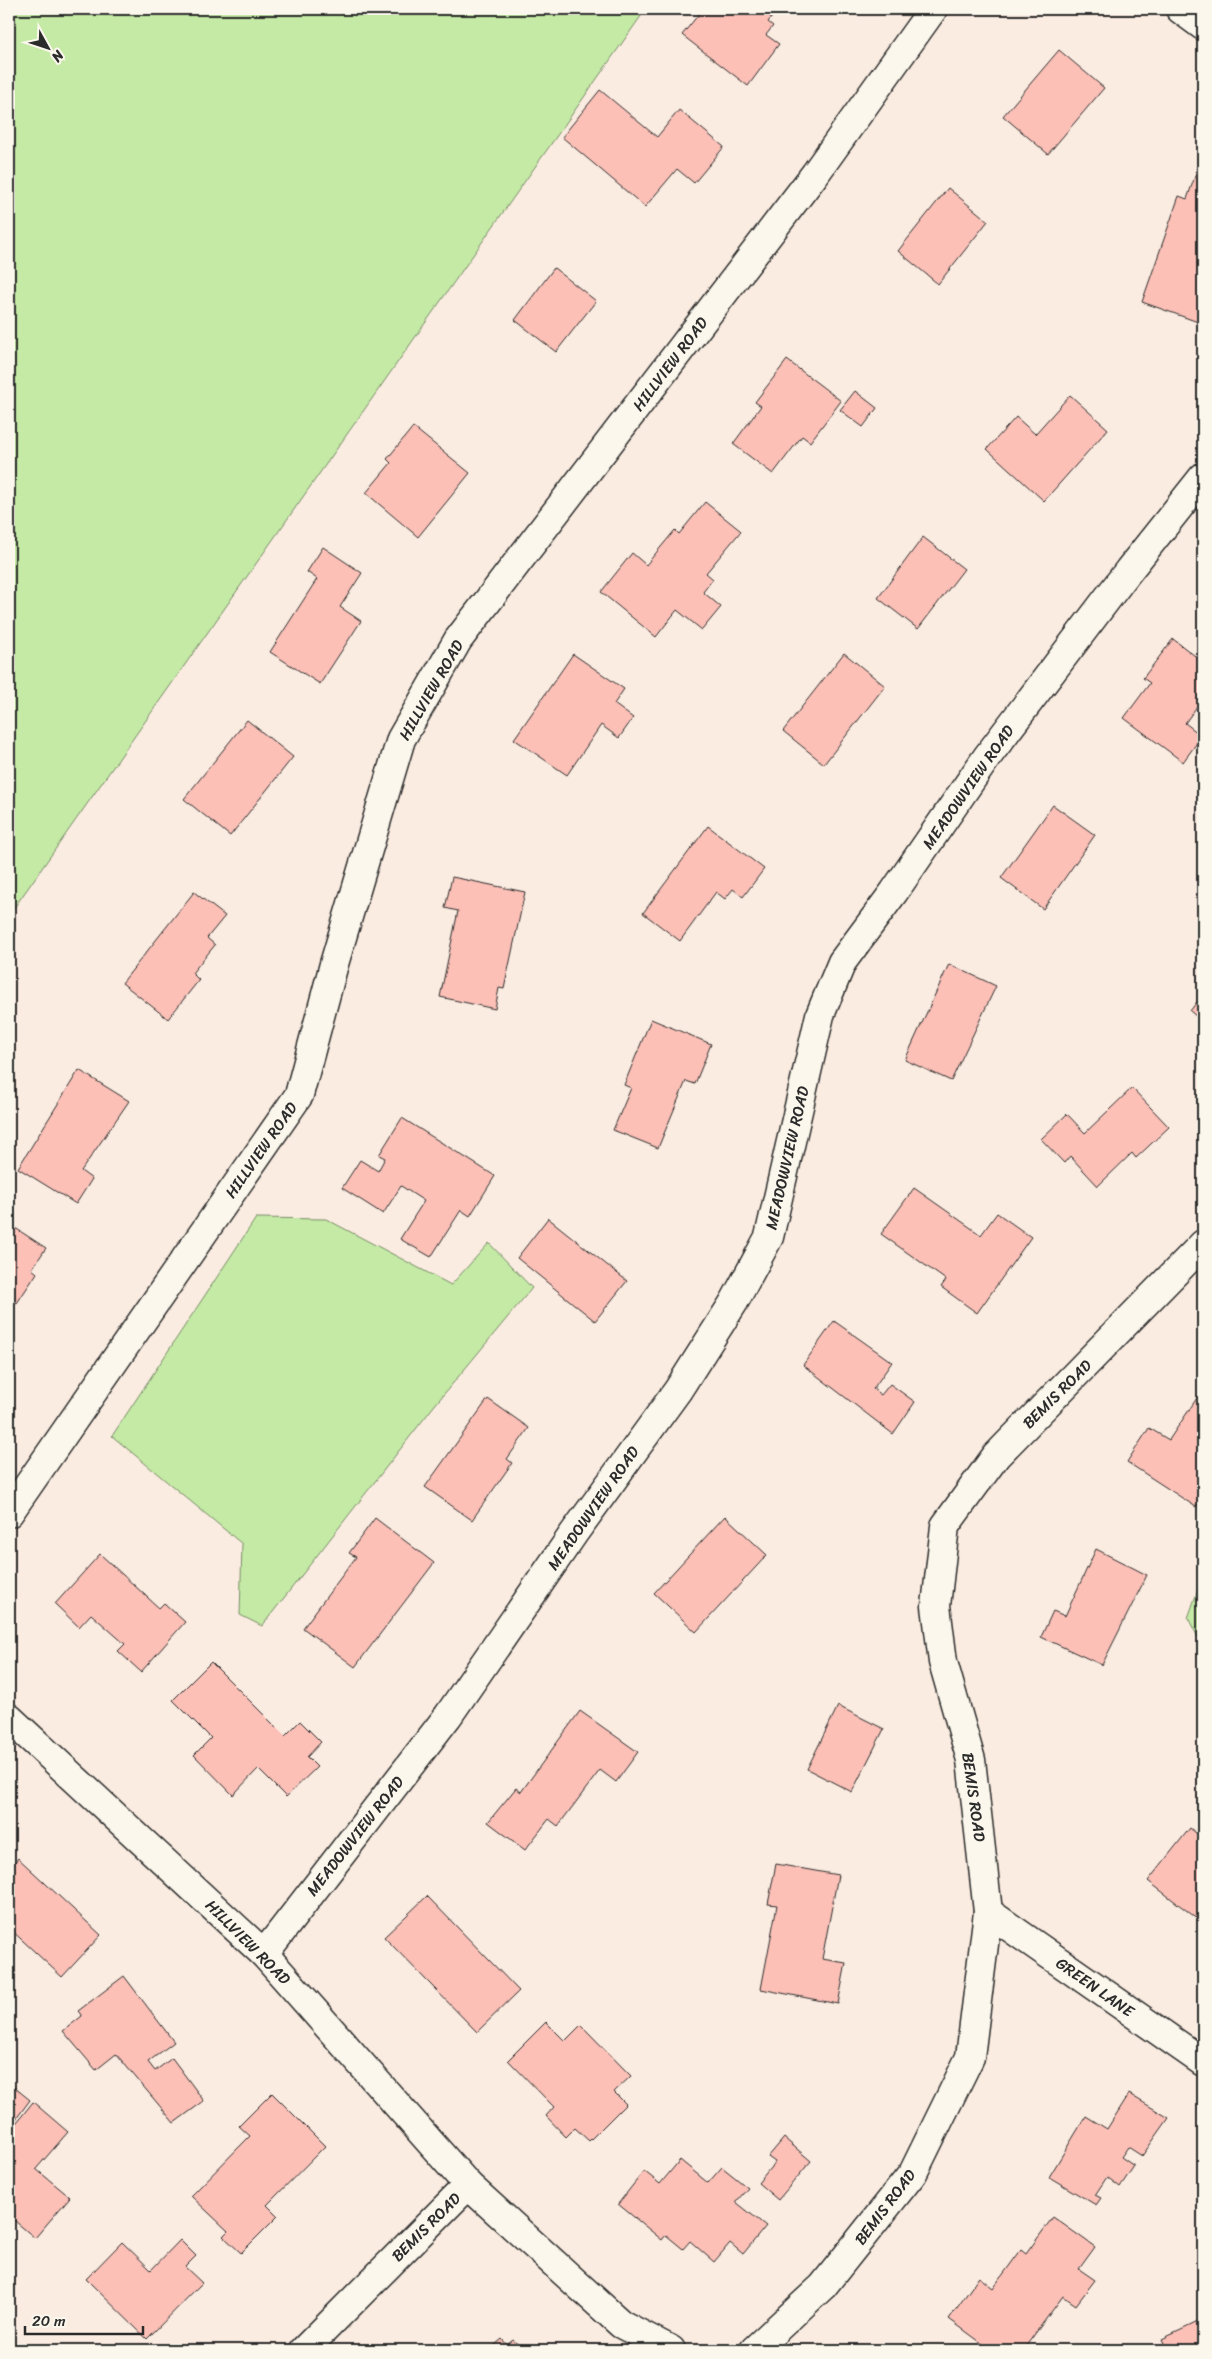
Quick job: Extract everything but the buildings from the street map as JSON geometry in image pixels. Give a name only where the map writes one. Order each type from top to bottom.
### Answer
[{"type":"street","name":"HILLVIEW ROAD","points":[[9,1513],[300,1095],[334,964],[401,739],[458,640],[815,174],[933,9]]},
{"type":"street","points":[[1180,9],[1203,26]]},
{"type":"street","name":"MEADOWVIEW ROAD","points":[[264,1954],[448,1716],[574,1533],[693,1366],[734,1302],[769,1237],[820,1015],[842,962],[894,892],[987,757],[1128,570],[1203,477]]},
{"type":"street","name":"BEMIS ROAD","points":[[754,2350],[823,2286],[913,2173],[970,2057],[988,1912],[971,1760],[943,1662],[936,1606],[945,1526],[996,1456],[1202,1249]]},
{"type":"street","name":"HILLVIEW ROAD","points":[[9,1718],[264,1954],[468,2185]]},
{"type":"street","name":"GREEN LANE","points":[[988,1912],[1203,2062]]},
{"type":"street","name":"BEMIS ROAD","points":[[304,2350],[468,2185],[621,2324],[671,2350]]},
{"type":"green space","points":[[9,9],[646,9],[9,915]]},
{"type":"green space","points":[[256,1218],[326,1219],[451,1285],[489,1243],[532,1288],[434,1406],[262,1626],[240,1615],[242,1544],[112,1436]]},
{"type":"green space","points":[[1203,1575],[1203,1647],[1188,1618]]}]
